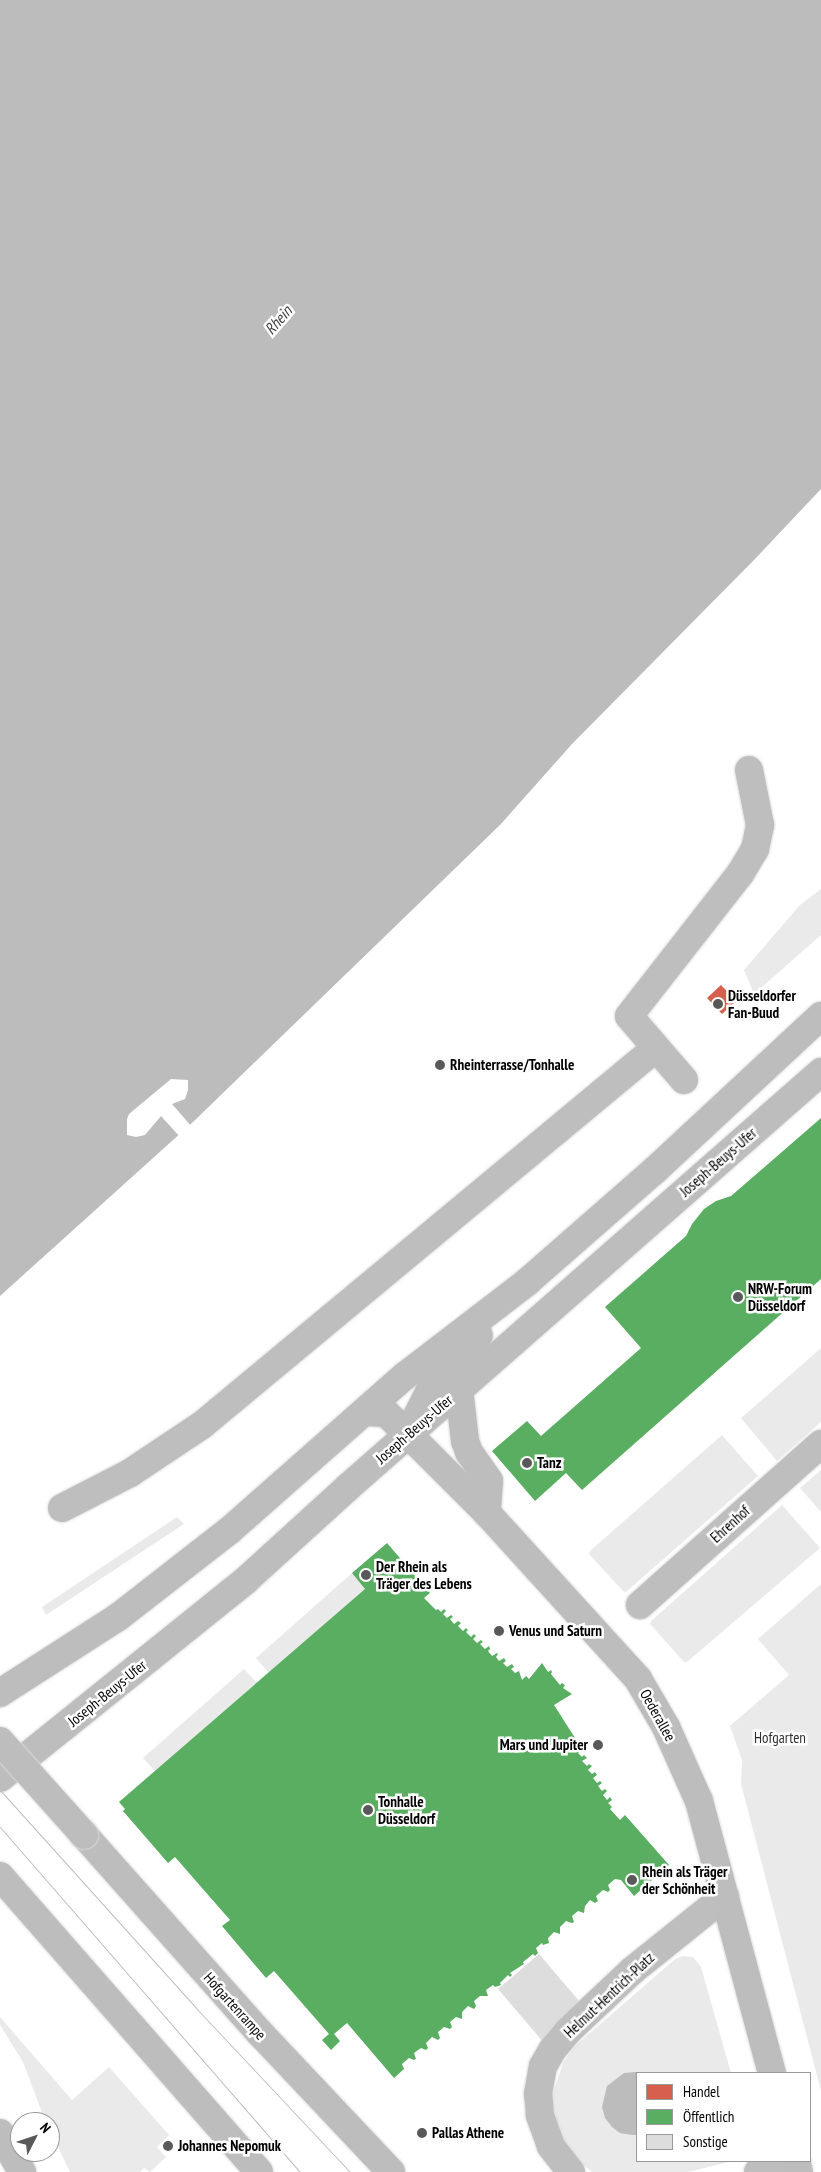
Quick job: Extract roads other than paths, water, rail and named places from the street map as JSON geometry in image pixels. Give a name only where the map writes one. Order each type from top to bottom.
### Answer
[{"type":"main road","points":[[0,1693],[117,1618],[230,1530],[406,1375],[527,1282],[654,1171],[821,1016]]},
{"type":"main road","name":"Joseph-Beuys-Ufer","points":[[0,1778],[246,1580],[408,1434],[821,1072]]},
{"type":"main road","points":[[408,1434],[432,1386],[527,1282]]},
{"type":"main road","points":[[459,1389],[465,1441],[472,1457],[489,1480],[487,1513]]},
{"type":"main road","name":"Oederallee","points":[[365,1412],[386,1413],[408,1434],[487,1513],[638,1679],[666,1727],[699,1801],[772,2072]]},
{"type":"main road","name":"Hofgartenrampe","points":[[0,1741],[260,2033],[391,2172]]},
{"type":"main road","points":[[8,1885],[259,2172]]},
{"type":"main road","points":[[0,2133],[22,2172]]},
{"type":"street","points":[[684,1080],[629,1016],[740,874],[755,849],[760,825],[749,770]]},
{"type":"street","points":[[62,1508],[130,1473],[202,1425],[656,1048]]},
{"type":"street","name":"Ehrenhof","points":[[640,1605],[821,1444]]},
{"type":"street","name":"Helmut-Hentrich-Platz","points":[[571,2172],[551,2146],[540,2115],[538,2094],[544,2066],[568,2031],[626,1976],[725,1896]]},
{"type":"street","points":[[758,2172],[798,2166]]},
{"type":"water","name":"Rhein","points":[[0,0],[821,0],[821,489],[754,560],[572,744],[501,824],[193,1122],[0,1296]]},
{"type":"water","points":[[636,2072],[636,2135],[620,2133],[612,2127],[605,2118],[602,2107],[607,2086],[624,2073]]},
{"type":"tram line","points":[[0,1790],[196,2008],[350,2172]]},
{"type":"tram line","points":[[0,1827],[300,2172]]},
{"type":"place","name":"Düsseldorfer Fan-Buud","points":[[718,1004]]},
{"type":"place","name":"Rheinterrasse/Tonhalle","points":[[440,1065]]},
{"type":"place","name":"NRW-Forum Düsseldorf","points":[[738,1297]]},
{"type":"place","name":"Tanz","points":[[527,1463]]},
{"type":"place","name":"Der Rhein als Träger des Lebens","points":[[366,1575]]},
{"type":"place","name":"Venus und Saturn","points":[[499,1631]]},
{"type":"place","name":"Mars und Jupiter","points":[[598,1745]]},
{"type":"place","name":"Tonhalle Düsseldorf","points":[[368,1810]]},
{"type":"place","name":"Rhein als Träger der Schönheit","points":[[632,1880]]},
{"type":"place","name":"Pallas Athene","points":[[422,2133]]},
{"type":"place","name":"Johannes Nepomuk","points":[[168,2146]]},
{"type":"park label","name":"Hofgarten","points":[[780,1738]]}]
